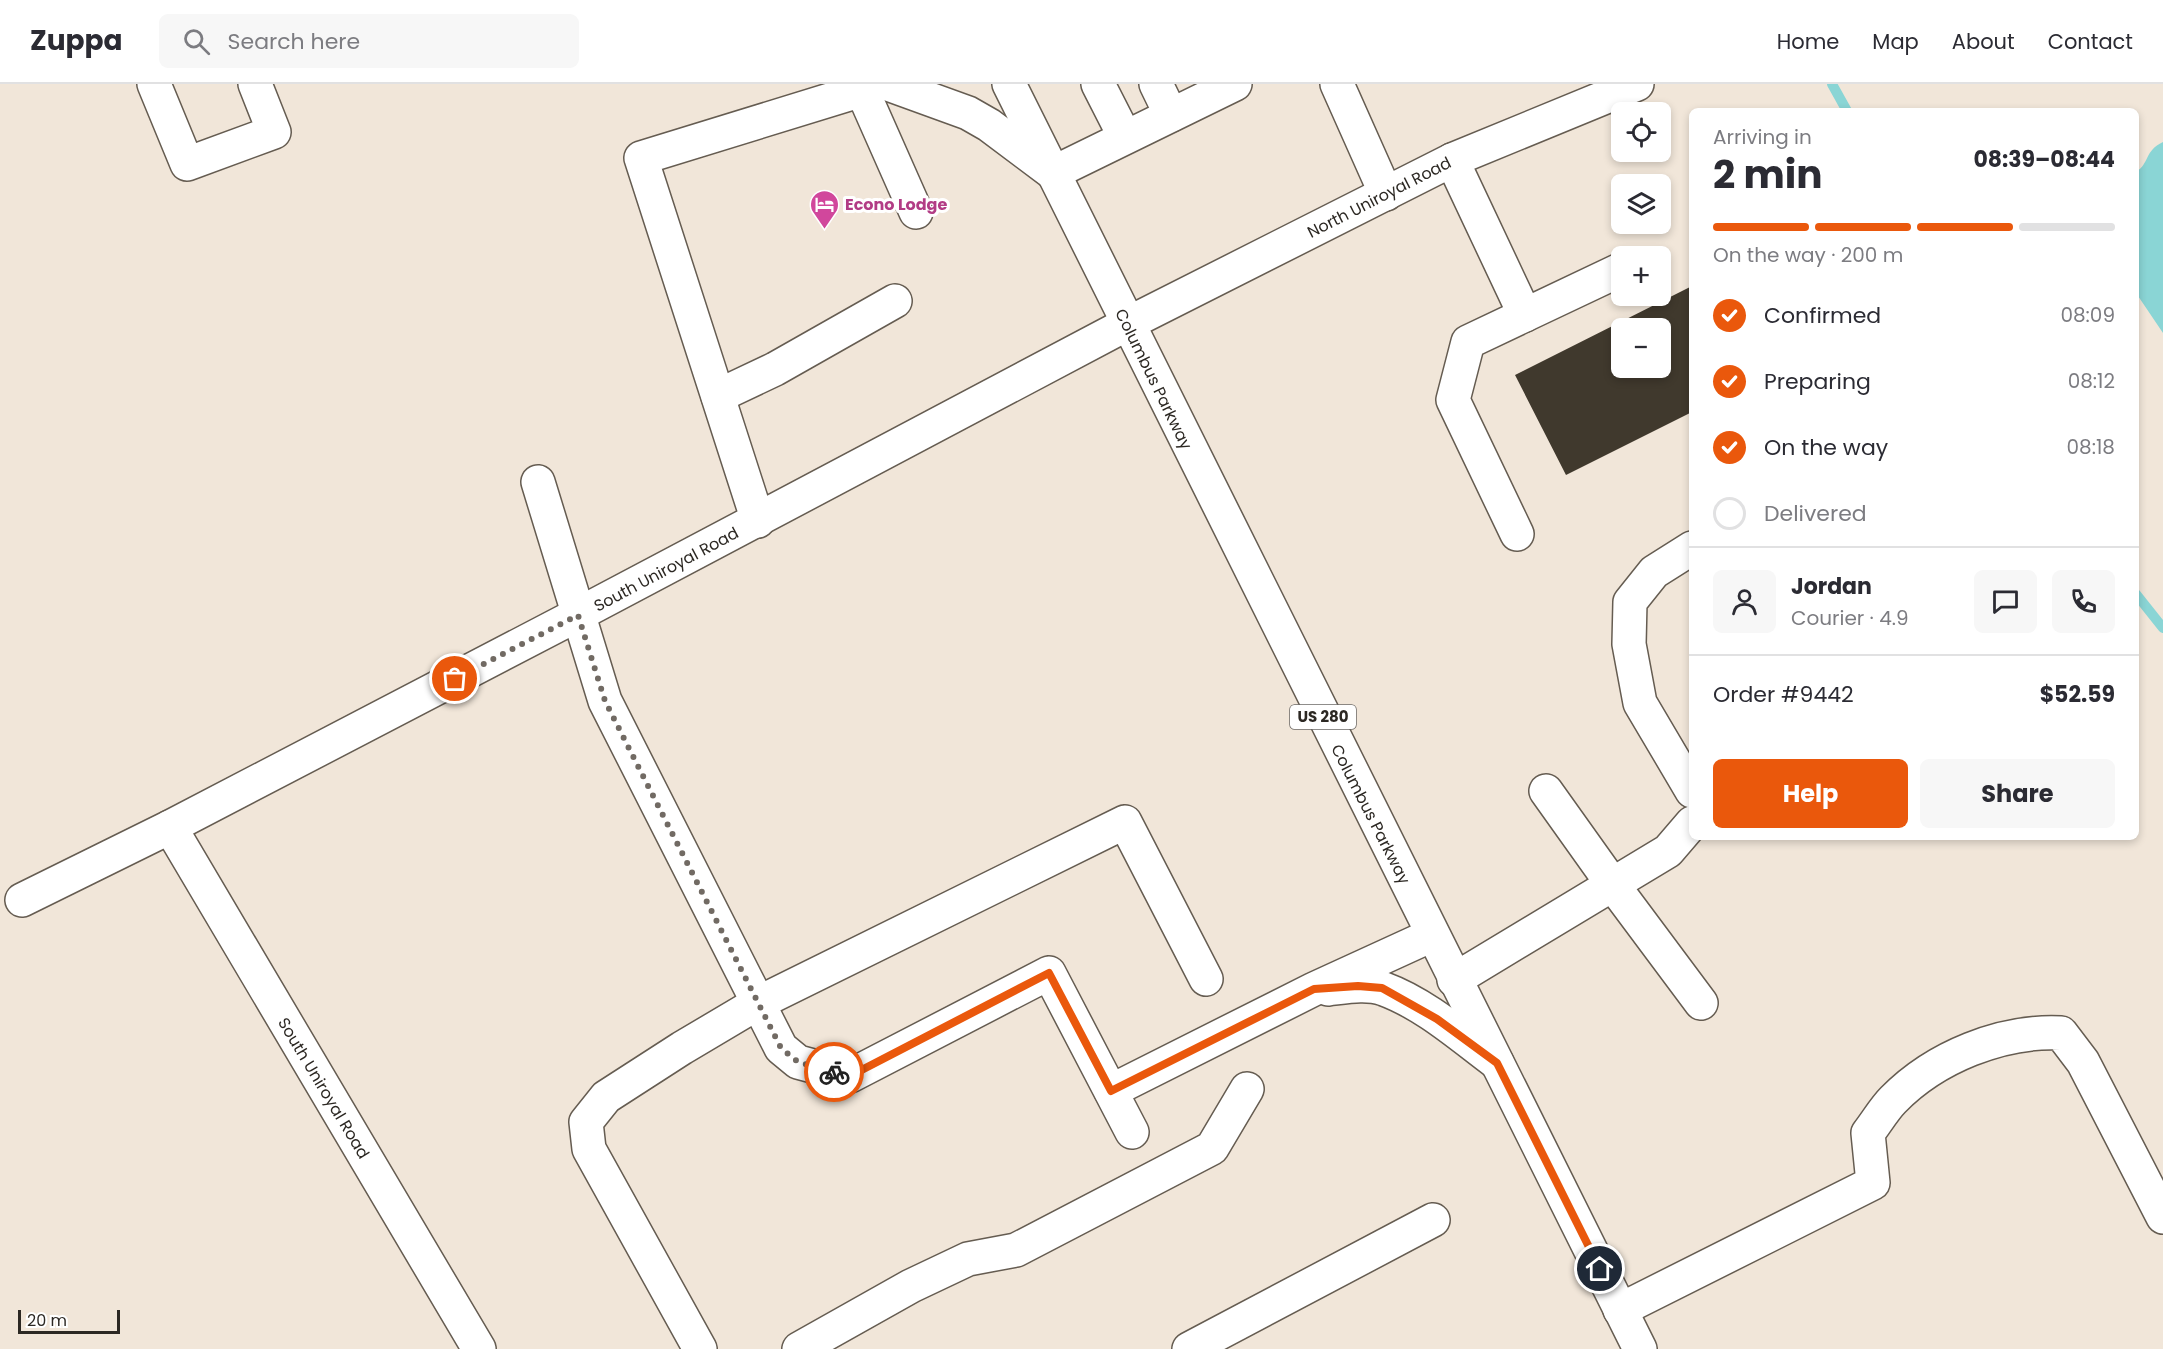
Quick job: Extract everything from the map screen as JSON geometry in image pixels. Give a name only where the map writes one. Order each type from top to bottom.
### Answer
[{"type":"main road","points":[[154,84],[187,164],[274,132],[255,84]]},
{"type":"main road","name":"Columbus Parkway","points":[[1009,84],[1640,1349]]},
{"type":"main road","points":[[1098,84],[1125,136]]},
{"type":"main road","points":[[1156,84],[1171,115]]},
{"type":"main road","points":[[758,521],[641,158],[873,86],[968,113],[989,125],[1053,173],[1234,84]]},
{"type":"main road","points":[[1337,84],[1386,194]]},
{"type":"main road","name":"North Uniroyal Road","points":[[1127,324],[1452,160],[1637,84]]},
{"type":"main road","points":[[873,86],[916,212]]},
{"type":"main road","points":[[1452,160],[1525,315]]},
{"type":"main road","points":[[1517,534],[1453,400],[1468,342],[1611,274]]},
{"type":"main road","points":[[718,396],[775,369],[895,301]]},
{"type":"main road","name":"South Uniroyal Road","points":[[22,900],[170,827],[578,615],[1127,324]]},
{"type":"main road","points":[[538,482],[605,701],[781,1048],[798,1062],[850,1076],[1049,973],[1132,1132]]},
{"type":"main road","points":[[1689,550],[1654,572],[1630,602],[1629,644],[1640,703],[1689,786]]},
{"type":"main road","points":[[1546,791],[1701,1003]]},
{"type":"main road","points":[[700,1349],[589,1149],[586,1122],[606,1097],[758,1003],[1125,822],[1206,979]]},
{"type":"main road","points":[[1454,980],[1668,851],[1689,826]]},
{"type":"main road","name":"South Uniroyal Road","points":[[170,827],[478,1349]]},
{"type":"main road","points":[[1111,1091],[1314,989],[1432,935]]},
{"type":"main road","points":[[1314,989],[1358,986],[1382,988],[1437,1019],[1497,1063]]},
{"type":"main road","points":[[1620,1310],[1873,1183],[1868,1134],[1893,1100],[1936,1066],[1989,1043],[2036,1032],[2061,1033],[2084,1062],[2163,1217]]},
{"type":"main road","points":[[799,1349],[911,1286],[969,1259],[1016,1250],[1212,1148],[1247,1089]]},
{"type":"main road","points":[[1189,1349],[1433,1220]]},
{"type":"water","points":[[2163,142],[2163,333],[2139,297],[2139,169],[2157,146]]},
{"type":"building","points":[[1689,288],[1689,414],[1566,475],[1515,375],[1611,327],[1611,378],[1671,378],[1671,318],[1628,318],[1652,306],[1671,306],[1671,297]]},
{"type":"waterway","points":[[1832,84],[1845,108]]},
{"type":"waterway","points":[[2139,598],[2163,628]]},
{"type":"way so far","points":[[455,679],[578,615],[605,701],[781,1048],[798,1062],[834,1072]]},
{"type":"place","name":"Econo Lodge","points":[[824,230]]},
{"type":"route","points":[[834,1072],[850,1076],[1049,973],[1111,1091],[1314,989],[1358,986],[1382,988],[1437,1019],[1497,1063],[1600,1269]]}]
